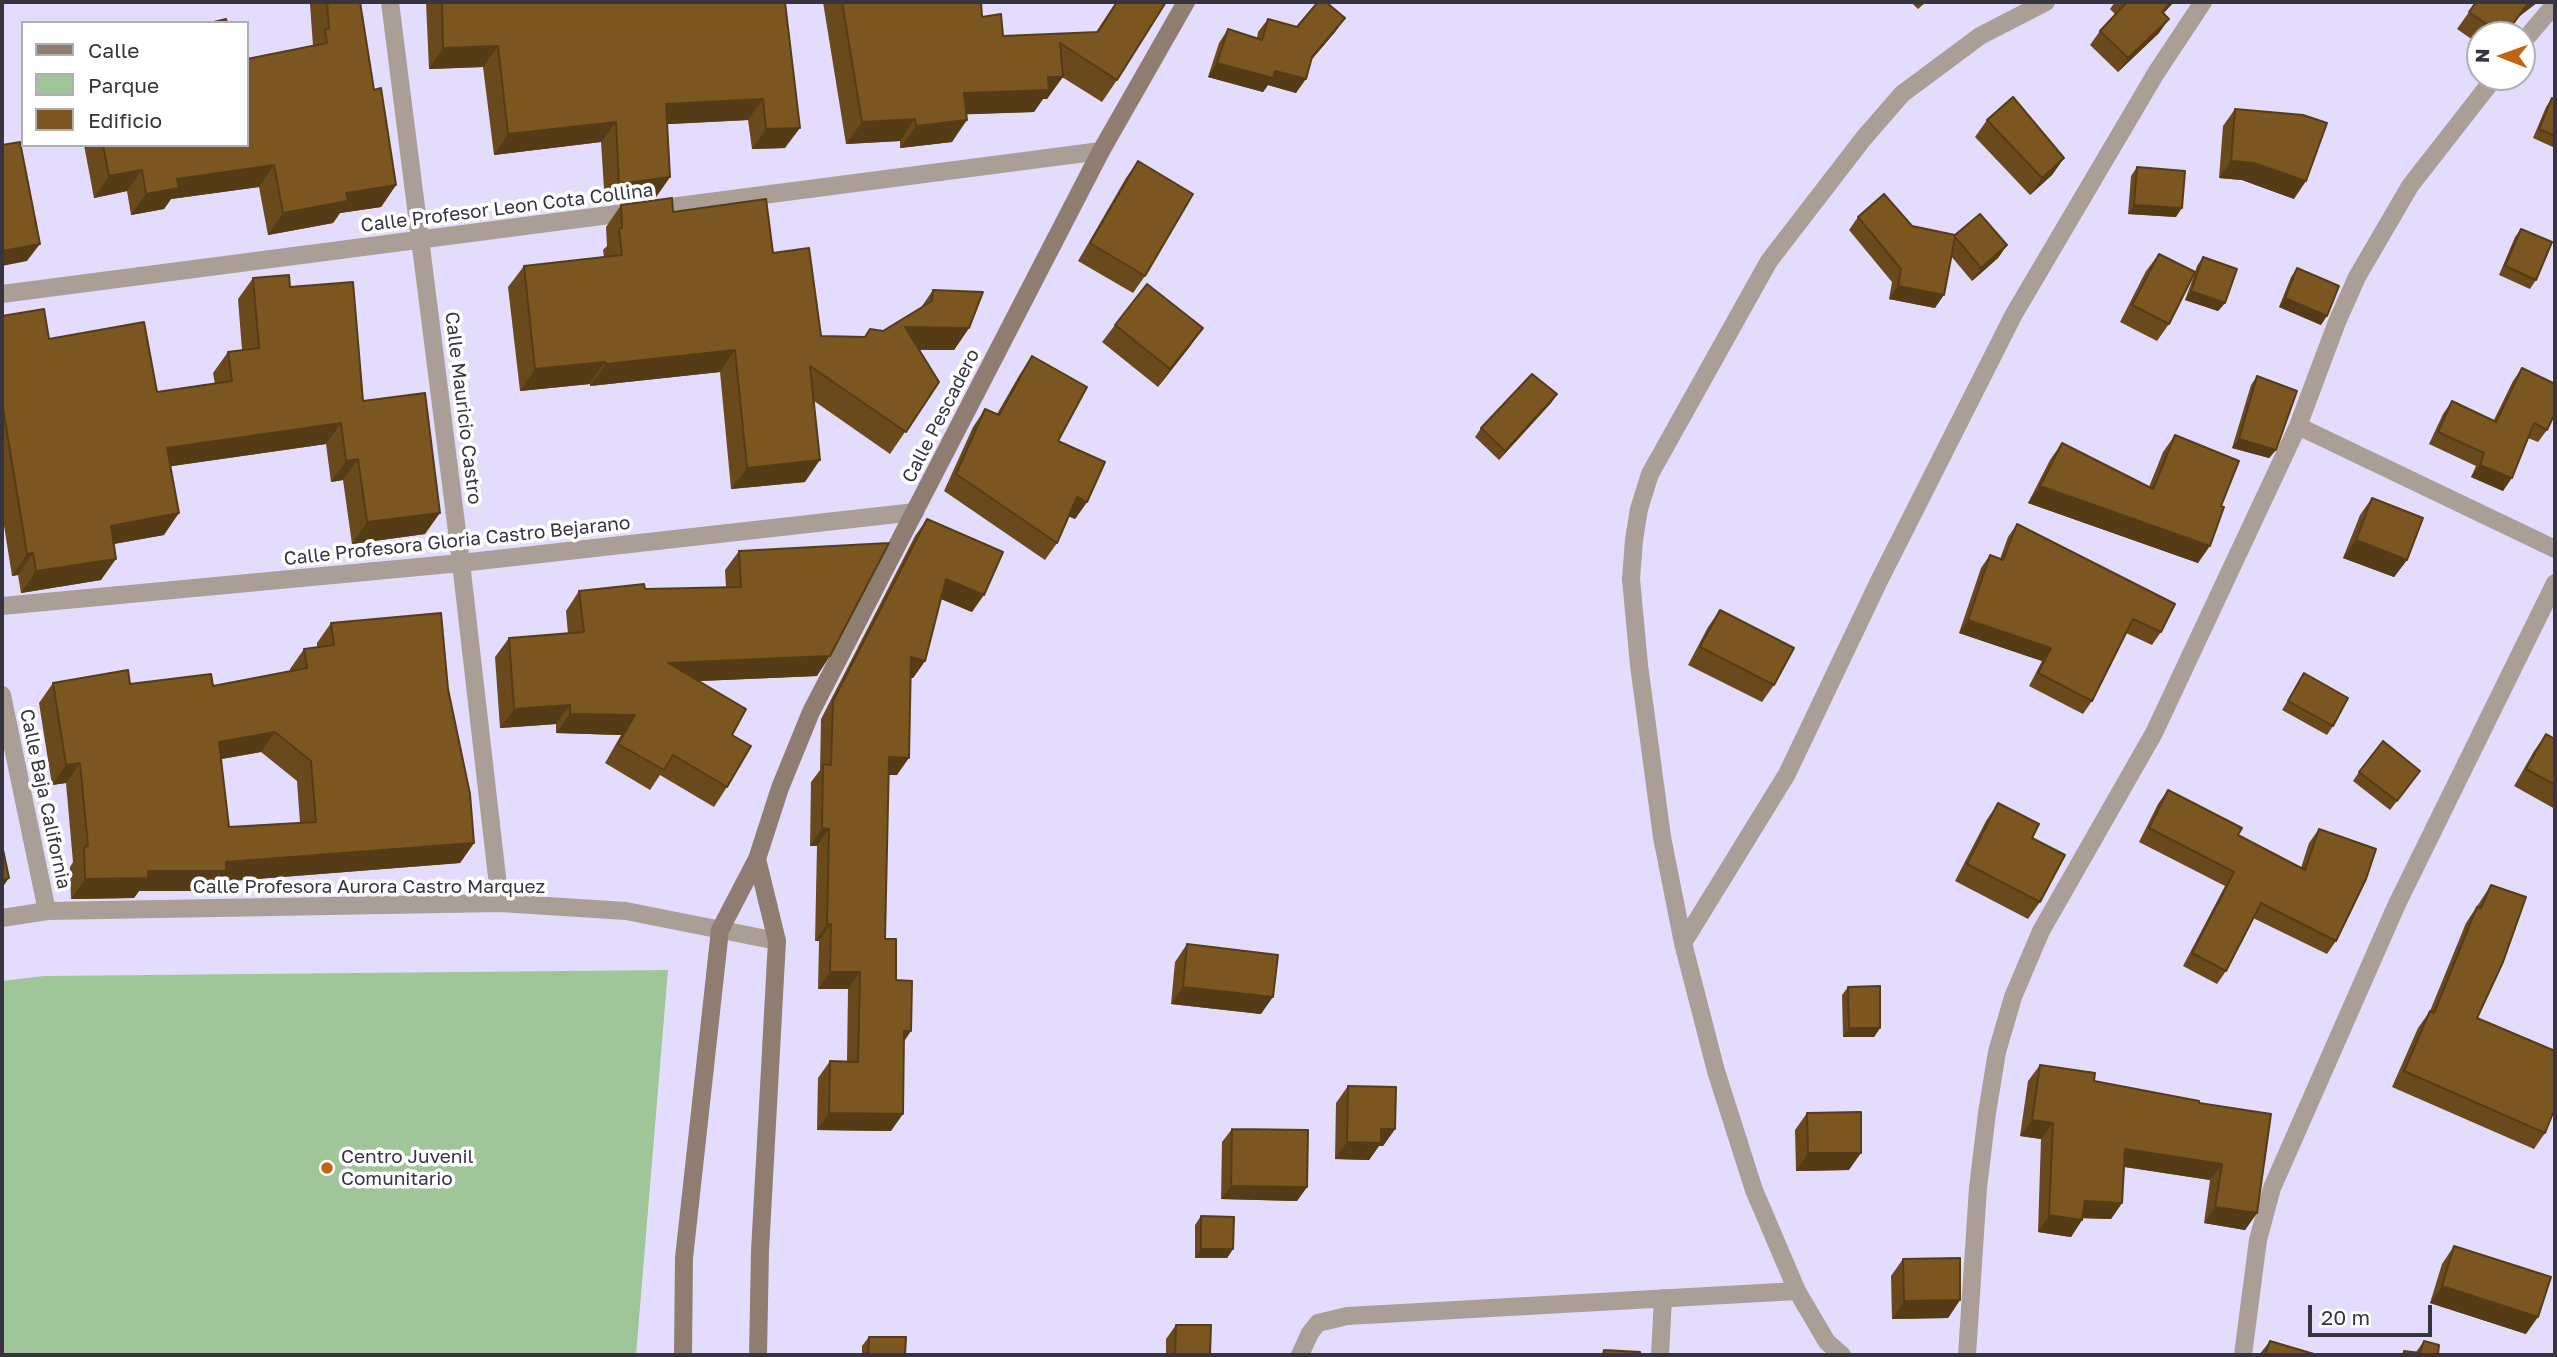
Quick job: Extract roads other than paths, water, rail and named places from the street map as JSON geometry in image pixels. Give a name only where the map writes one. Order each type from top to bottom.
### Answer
[{"type":"street","name":"Calle Mauricio Castro","points":[[390,2],[461,563],[500,903]]},
{"type":"street","name":"Calle Pescadero","points":[[720,930],[757,859],[780,788],[811,712],[1101,151],[1186,2]]},
{"type":"street","points":[[1842,1355],[1826,1342],[1797,1291],[1754,1189],[1716,1071],[1683,943],[1662,837],[1649,747],[1631,579],[1639,509],[1650,474],[1769,261],[1863,139],[1913,85],[1980,36],[2046,2]]},
{"type":"street","points":[[1683,943],[1787,774],[1879,581],[2014,314],[2156,74],[2203,2]]},
{"type":"street","points":[[2536,26],[2555,4]]},
{"type":"street","points":[[1967,1355],[1978,1188],[1987,1113],[1997,1052],[2013,997],[2041,931],[2154,733],[2298,426],[2357,277],[2382,231],[2439,147],[2484,91]]},
{"type":"street","name":"Calle Profesor Leon Cota Collina","points":[[2,294],[1101,151]]},
{"type":"street","points":[[2298,426],[2555,549]]},
{"type":"street","name":"Calle Profesora Gloria Castro Bejarano","points":[[2,607],[461,563],[915,512]]},
{"type":"street","points":[[2243,1355],[2256,1253],[2272,1188],[2397,904],[2555,583]]},
{"type":"street","name":"Calle Baja California","points":[[2,695],[47,911]]},
{"type":"street","points":[[757,859],[777,941],[760,1251],[758,1355]]},
{"type":"street","name":"Calle Profesora Aurora Castro Marquez","points":[[2,918],[47,911],[500,903],[626,911],[777,941]]},
{"type":"street","points":[[683,1355],[684,1258],[720,930]]},
{"type":"street","points":[[1300,1355],[1318,1323],[1331,1318],[1797,1291]]},
{"type":"street","points":[[1660,1355],[1663,1298]]},
{"type":"place","name":"Centro Juvenil Comunitario","points":[[327,1168]]}]
